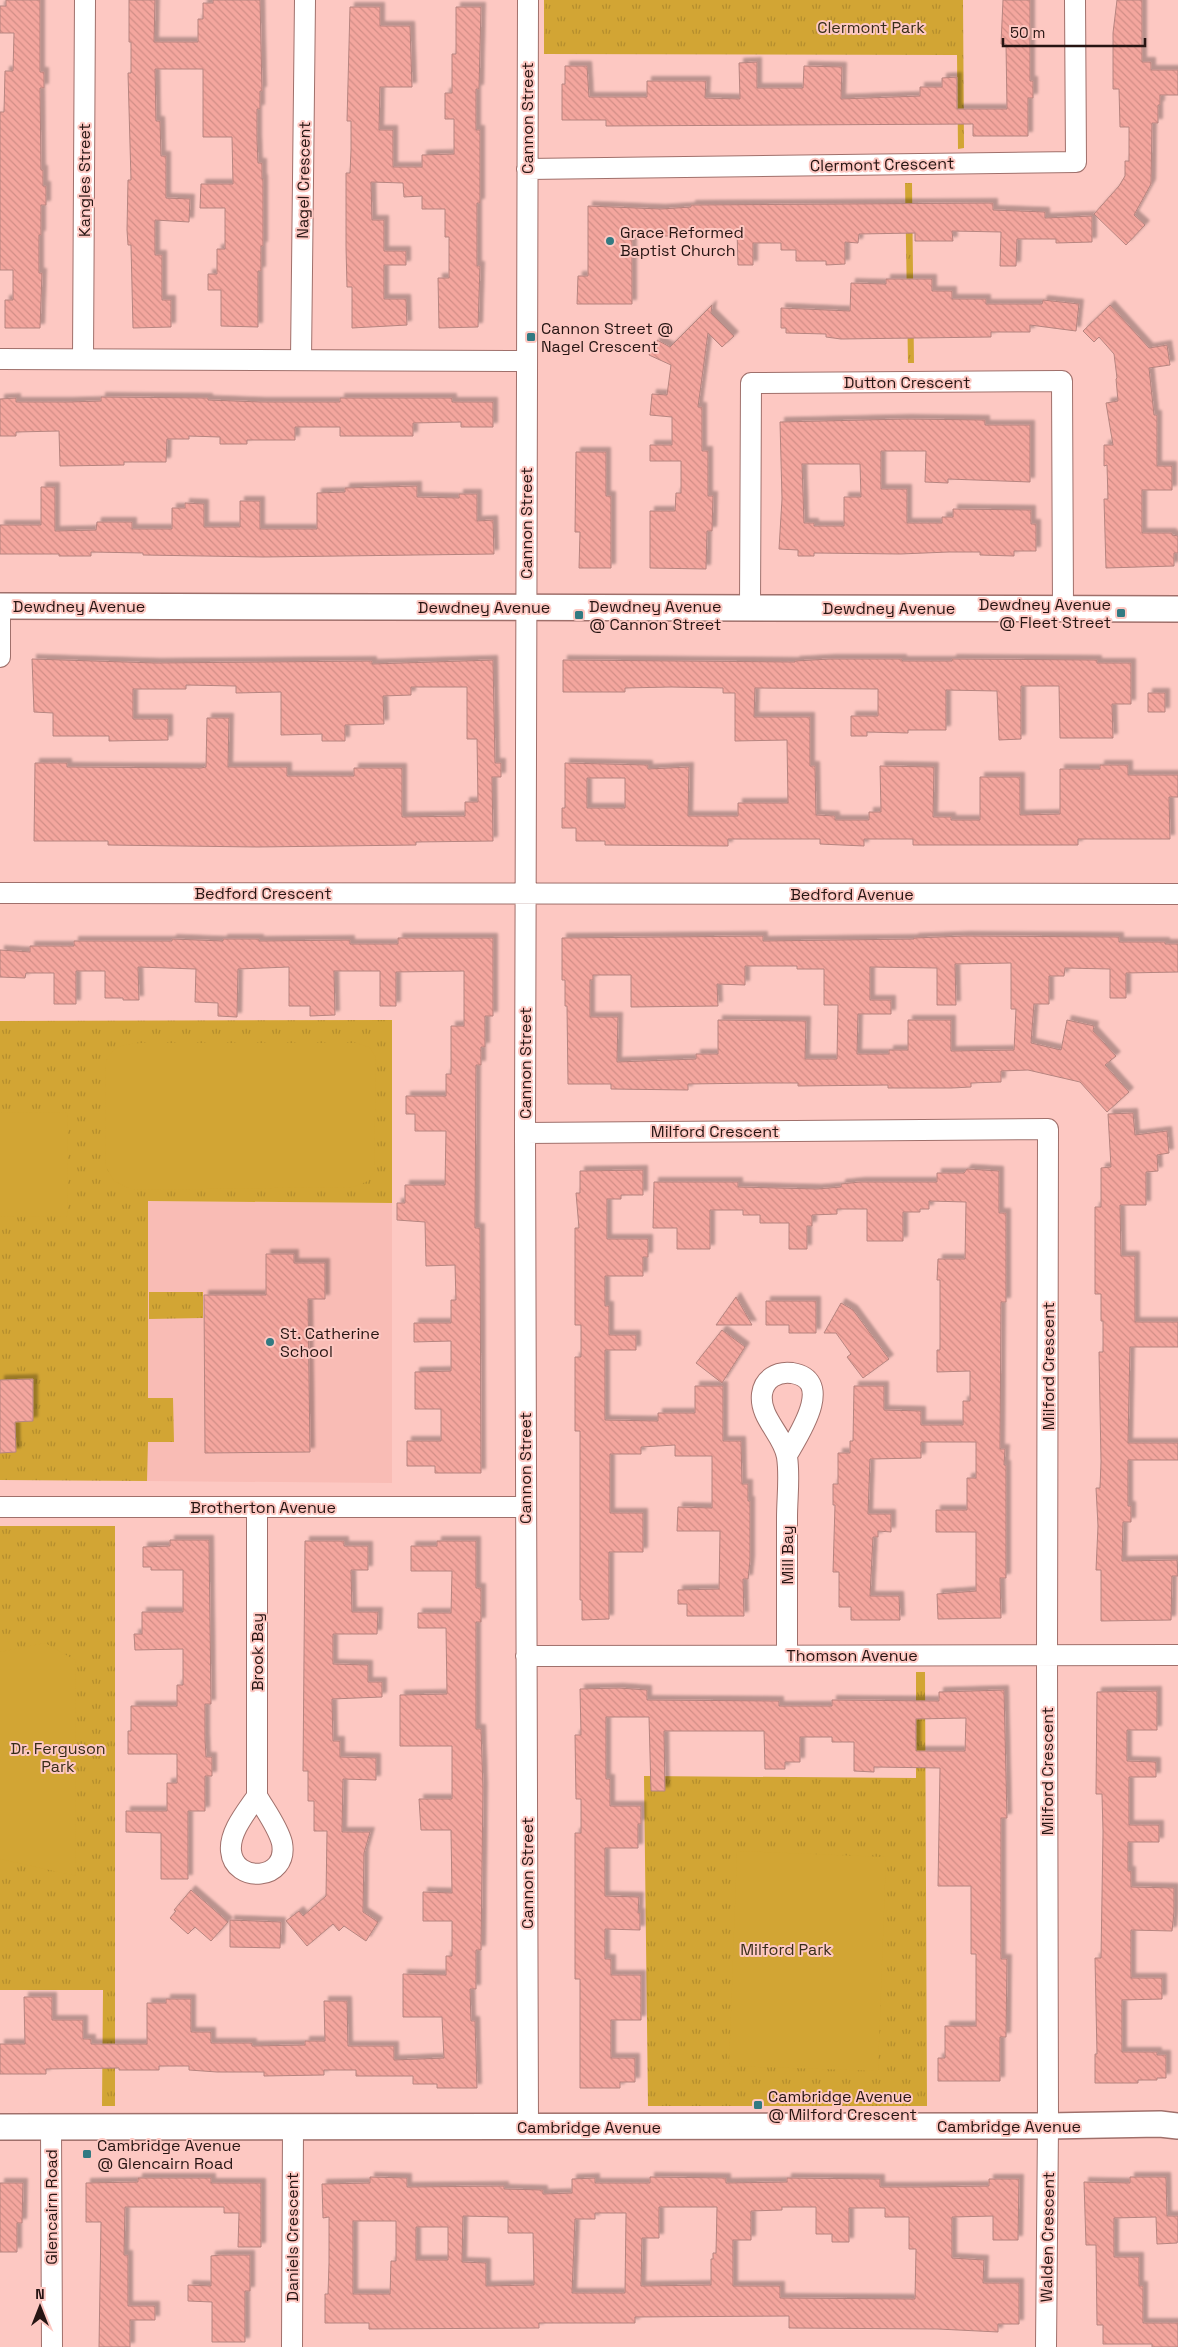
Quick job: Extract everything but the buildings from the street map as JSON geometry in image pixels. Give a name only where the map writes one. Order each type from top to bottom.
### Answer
[{"type":"street","name":"Kangles Street","points":[[83,359],[85,0]]},
{"type":"street","name":"Nagel Crescent","points":[[301,360],[305,0]]},
{"type":"street","name":"Cannon Street","points":[[528,0],[525,1133],[528,2127]]},
{"type":"street","name":"Clermont Crescent","points":[[527,168],[1076,162],[1075,0]]},
{"type":"street","points":[[0,359],[527,361]]},
{"type":"street","name":"Dutton Crescent","points":[[750,608],[751,383],[1062,381],[1063,609]]},
{"type":"street","points":[[0,606],[0,657]]},
{"type":"street","name":"Dewdney Avenue","points":[[0,606],[1178,609]]},
{"type":"street","name":"Bedford Crescent","points":[[0,893],[526,893]]},
{"type":"street","name":"Bedford Avenue","points":[[526,893],[1178,894]]},
{"type":"street","name":"Milford Crescent","points":[[525,1133],[1048,1129],[1048,2126]]},
{"type":"street","name":"Mill Bay","points":[[787,1455],[787,1655]]},
{"type":"street","name":"Brotherton Avenue","points":[[0,1507],[526,1507]]},
{"type":"street","name":"Brook Bay","points":[[256,1796],[257,1507]]},
{"type":"street","name":"Thomson Avenue","points":[[526,1656],[1178,1655]]},
{"type":"street","name":"Cambridge Avenue","points":[[0,2127],[1048,2126],[1160,2124],[1178,2126]]},
{"type":"street","name":"Walden Crescent","points":[[1046,2347],[1048,2126]]},
{"type":"street","name":"Glencairn Road","points":[[51,2127],[52,2347]]},
{"type":"street","name":"Daniels Crescent","points":[[292,2347],[293,2127]]},
{"type":"shaded area","name":"St. Catherine School","points":[[148,1201],[392,1203],[392,1483],[147,1481]]},
{"type":"green space","name":"Clermont Park","points":[[544,0],[963,0],[964,148],[958,149],[957,55],[544,54]]},
{"type":"green space","points":[[905,183],[912,183],[914,363],[908,363]]},
{"type":"green space","points":[[392,1020],[392,1203],[148,1201],[148,1398],[173,1398],[174,1442],[148,1442],[147,1481],[0,1480],[0,1021]]},
{"type":"green space","points":[[141,1043],[356,1043],[369,1047],[376,1057],[374,1172],[368,1181],[353,1187],[133,1190],[114,1181],[106,1167],[105,1064],[111,1053],[118,1047]]},
{"type":"green space","points":[[67,1112],[68,1216],[0,1217],[0,1113]]},
{"type":"green space","points":[[149,1292],[203,1292],[203,1318],[149,1319]]},
{"type":"green space","name":"Dr. Ferguson Park","points":[[0,1526],[115,1526],[115,2106],[102,2106],[103,1990],[0,1990]]},
{"type":"green space","points":[[45,1643],[75,1660],[76,1876],[0,1859],[0,1652]]},
{"type":"green space","name":"Milford Park","points":[[916,1672],[925,1672],[927,2106],[648,2106],[644,1776],[916,1778]]},
{"type":"green space","points":[[737,1851],[886,1857],[878,2071],[729,2066]]},
{"type":"place","name":"Grace Reformed Baptist Church","points":[[610,241]]},
{"type":"place","name":"Cannon Street @ Nagel Crescent","points":[[531,337]]},
{"type":"place","name":"Dewdney Avenue @ Fleet Street","points":[[1121,613]]},
{"type":"place","name":"Dewdney Avenue @ Cannon Street","points":[[579,615]]},
{"type":"place","name":"St. Catherine School","points":[[270,1342]]},
{"type":"place","name":"Cambridge Avenue @ Milford Crescent","points":[[758,2105]]},
{"type":"place","name":"Cambridge Avenue @ Glencairn Road","points":[[87,2154]]}]
